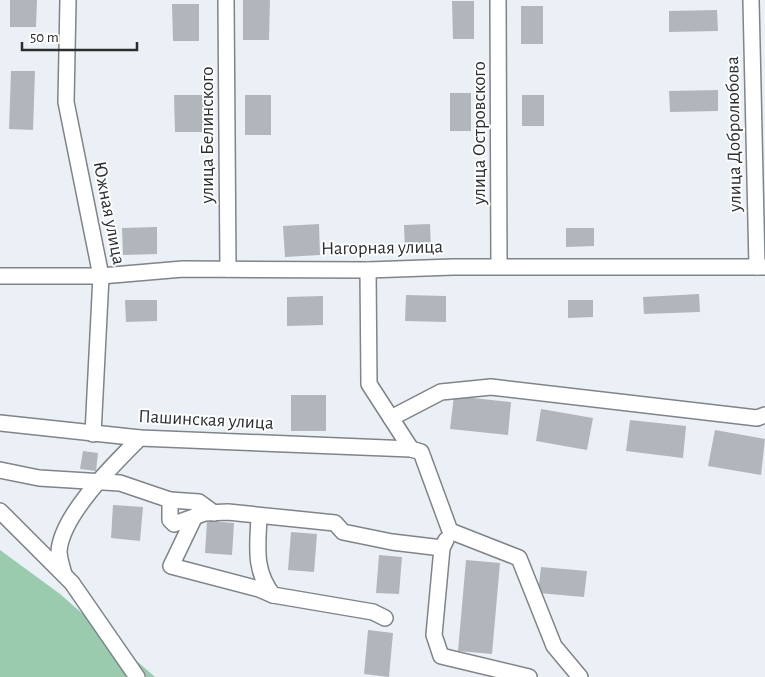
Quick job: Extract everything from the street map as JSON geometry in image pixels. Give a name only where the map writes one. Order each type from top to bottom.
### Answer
[{"type":"street","name":"Южная улица","points":[[68,0],[66,102],[101,276],[93,434]]},
{"type":"street","name":"улица Белинского","points":[[226,0],[228,269]]},
{"type":"street","name":"улица Островского","points":[[498,0],[499,266]]},
{"type":"street","name":"улица Добролюбова","points":[[751,0],[761,267]]},
{"type":"street","name":"Нагорная улица","points":[[0,276],[101,276],[183,269],[368,270],[499,266],[761,267]]},
{"type":"street","points":[[368,270],[368,384],[411,449],[421,452],[450,531],[442,548],[434,635],[441,656],[529,677]]},
{"type":"street","points":[[391,418],[441,392],[491,387],[757,418],[765,415]]},
{"type":"street","name":"Пашинская улица","points":[[0,423],[140,438],[411,449]]},
{"type":"street","points":[[64,574],[59,551],[68,525],[97,481],[140,438]]},
{"type":"street","points":[[0,470],[39,478],[120,482],[170,500],[199,502],[214,513]]},
{"type":"street","points":[[170,500],[170,520],[174,524],[195,516],[214,513],[259,516],[335,523],[343,532],[392,542],[442,548]]},
{"type":"street","points":[[0,511],[64,574],[137,677]]},
{"type":"street","points":[[195,516],[171,566],[259,589],[273,595],[373,612],[385,618]]},
{"type":"street","points":[[259,516],[257,553],[263,583],[273,595]]},
{"type":"street","points":[[450,531],[519,558],[554,646],[580,677]]},
{"type":"green space","points":[[0,550],[60,594],[155,677],[0,677]]},
{"type":"building","points":[[10,0],[37,0],[36,27],[10,27]]},
{"type":"building","points":[[243,0],[270,0],[269,40],[243,40]]},
{"type":"building","points":[[452,1],[474,1],[474,39],[453,39]]},
{"type":"building","points":[[172,4],[199,4],[199,41],[173,41]]},
{"type":"building","points":[[521,6],[543,6],[543,44],[521,44]]},
{"type":"building","points":[[717,10],[718,31],[669,32],[669,11]]},
{"type":"building","points":[[11,71],[35,71],[33,130],[9,129]]},
{"type":"building","points":[[718,90],[718,111],[670,112],[669,91]]},
{"type":"building","points":[[450,93],[471,93],[471,131],[450,131]]},
{"type":"building","points":[[174,95],[204,95],[205,132],[175,132]]},
{"type":"building","points":[[245,95],[271,95],[271,135],[245,135]]},
{"type":"building","points":[[522,95],[544,95],[544,126],[522,126]]},
{"type":"building","points":[[319,224],[320,255],[285,257],[283,226]]},
{"type":"building","points":[[430,224],[431,251],[405,252],[404,225]]},
{"type":"building","points":[[157,227],[157,254],[123,255],[122,228]]},
{"type":"building","points":[[566,228],[594,228],[594,246],[566,247]]},
{"type":"building","points":[[699,294],[700,312],[644,314],[643,297]]},
{"type":"building","points":[[406,295],[446,296],[446,322],[405,321]]},
{"type":"building","points":[[323,296],[323,325],[287,326],[287,297]]},
{"type":"building","points":[[125,300],[157,300],[157,321],[126,322]]},
{"type":"building","points":[[568,300],[593,300],[593,317],[568,318]]},
{"type":"building","points":[[291,395],[326,395],[326,431],[291,431]]},
{"type":"building","points":[[454,396],[511,402],[508,435],[450,429]]},
{"type":"building","points":[[541,409],[593,418],[587,450],[536,441]]},
{"type":"building","points":[[630,420],[686,426],[683,458],[626,451]]},
{"type":"building","points":[[715,430],[765,439],[761,475],[708,466]]},
{"type":"building","points":[[83,451],[98,453],[96,471],[80,469]]},
{"type":"building","points":[[113,505],[143,507],[140,541],[111,538]]},
{"type":"building","points":[[207,521],[234,523],[232,555],[205,553]]},
{"type":"building","points":[[291,532],[317,534],[314,572],[288,570]]},
{"type":"building","points":[[379,555],[402,557],[399,594],[376,593]]},
{"type":"building","points":[[466,560],[500,563],[492,654],[458,651]]},
{"type":"building","points":[[541,567],[587,571],[584,597],[538,593]]},
{"type":"building","points":[[368,630],[393,633],[389,677],[364,674]]}]
